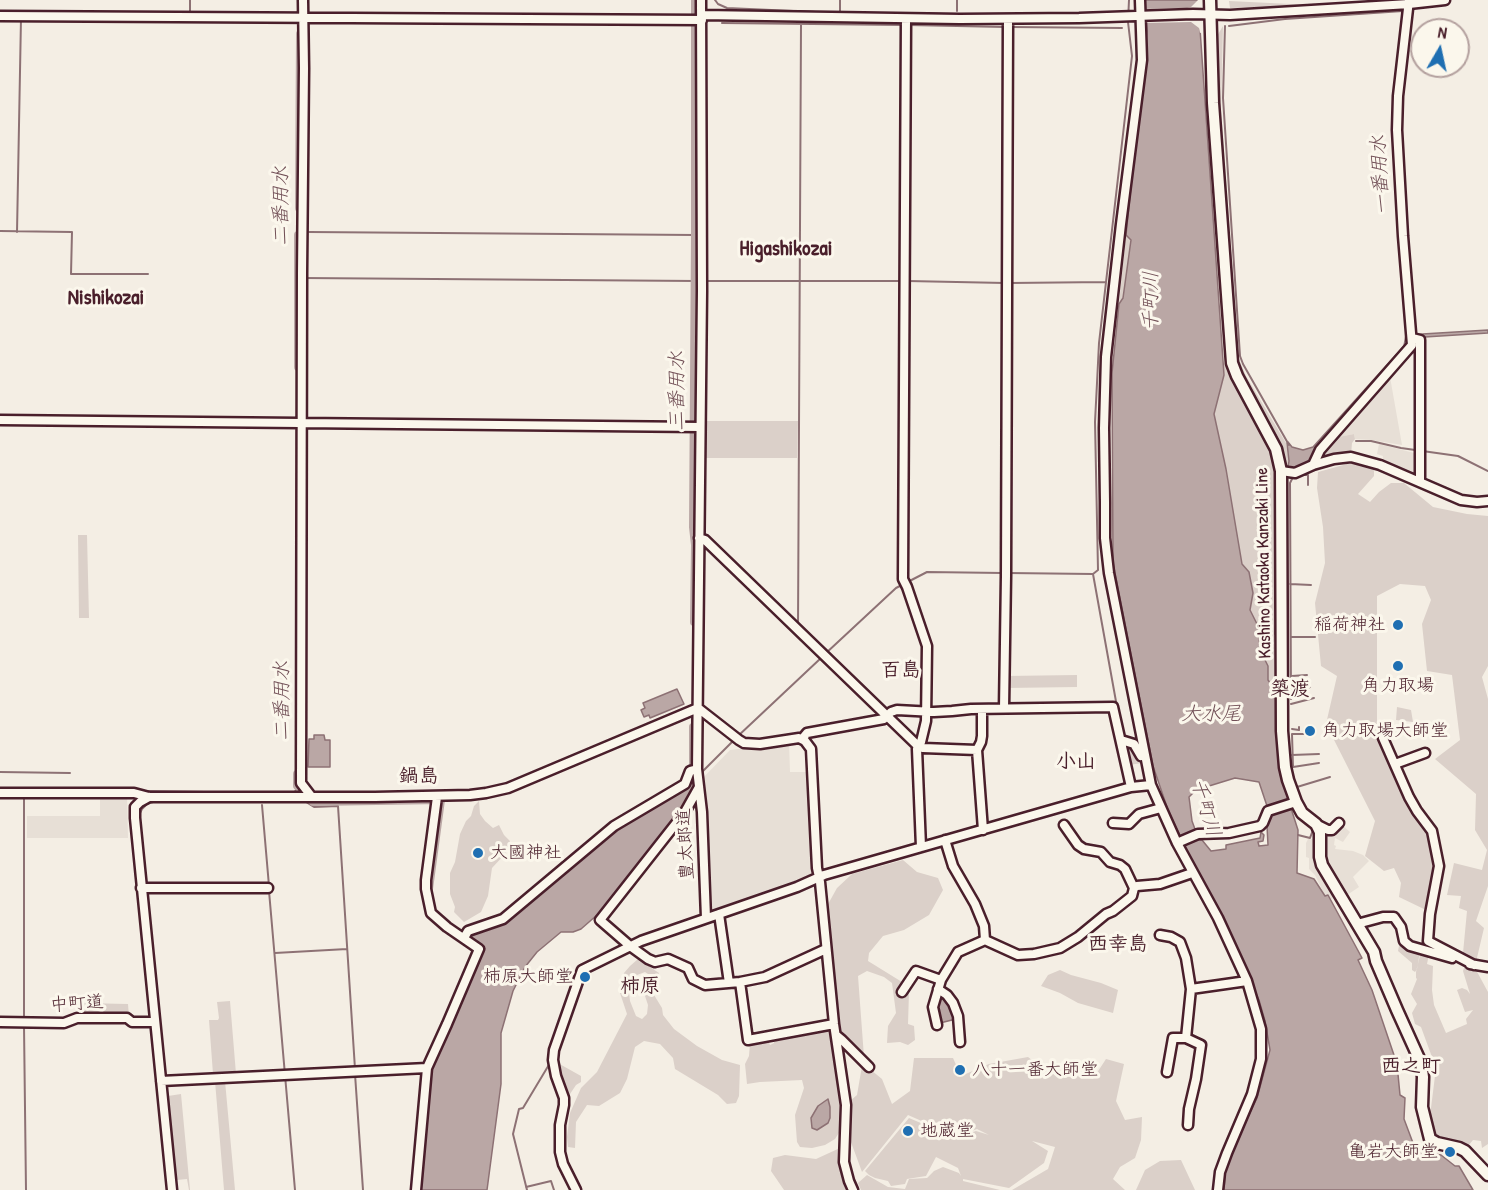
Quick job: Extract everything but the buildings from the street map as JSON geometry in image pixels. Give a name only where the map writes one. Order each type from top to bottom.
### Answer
[{"type":"main road","name":"Kashino Kataoka Kanzaki Line","points":[[1210,0],[1206,14],[1232,363],[1288,472],[1282,731],[1285,767],[1294,802],[1302,813],[1316,824]]},
{"type":"main road","points":[[1316,824],[1320,832],[1322,865],[1374,952],[1393,1002],[1421,1063],[1422,1107],[1430,1139],[1465,1151],[1488,1175]]},
{"type":"street","points":[[303,0],[301,17],[301,783],[311,796]]},
{"type":"street","name":"豊太郎道","points":[[701,0],[698,19],[700,426],[695,709],[696,775],[702,812],[706,918]]},
{"type":"street","points":[[1140,0],[1142,60],[1107,357],[1104,438],[1106,538],[1109,573],[1151,785],[1192,873],[1218,918],[1247,981],[1261,1029],[1261,1059],[1251,1098],[1220,1173],[1218,1190]]},
{"type":"street","points":[[0,16],[698,19],[1008,24],[1139,16],[1241,14],[1445,0]]},
{"type":"street","points":[[1313,465],[1320,450],[1412,345],[1397,130],[1398,96],[1409,2]]},
{"type":"street","points":[[906,23],[905,583],[927,646],[926,721],[917,749],[921,847]]},
{"type":"street","points":[[1004,708],[1008,24]]},
{"type":"street","points":[[1412,336],[1420,340],[1420,482]]},
{"type":"street","points":[[0,420],[700,426]]},
{"type":"street","points":[[1288,472],[1334,459],[1351,457],[1380,465],[1461,500],[1488,501]]},
{"type":"street","points":[[699,538],[705,540],[923,748],[977,749]]},
{"type":"street","points":[[802,739],[807,733],[884,718],[897,710],[1113,707],[1131,787]]},
{"type":"street","points":[[0,793],[134,793],[149,797],[311,796],[436,800],[508,788],[695,709],[736,739],[749,744],[793,738],[802,739],[808,744],[812,754],[817,868],[834,1024],[846,1105],[844,1162],[853,1190]]},
{"type":"street","points":[[981,709],[982,736],[977,749],[983,830]]},
{"type":"street","points":[[1383,738],[1409,797],[1432,831],[1439,866],[1430,914],[1428,941],[1474,965]]},
{"type":"street","points":[[1121,740],[1136,745],[1146,764]]},
{"type":"street","points":[[1395,764],[1425,753]]},
{"type":"street","points":[[465,936],[503,919],[614,825],[685,784],[690,771],[696,775],[685,812],[600,920],[648,959],[655,962],[668,958],[688,968],[693,979],[705,985],[765,978],[826,949]]},
{"type":"street","points":[[576,1190],[563,1164],[560,1152],[560,1125],[564,1098],[556,1076],[554,1050],[582,970],[630,946],[797,887],[945,840],[1131,787],[1151,785]]},
{"type":"street","points":[[149,797],[135,807],[135,818],[155,1022],[164,1081],[172,1190]]},
{"type":"street","points":[[416,1190],[427,1068],[479,949],[465,936],[447,927],[431,913],[426,880],[436,800]]},
{"type":"street","points":[[1178,842],[1198,834],[1229,833],[1260,826],[1268,811],[1294,802]]},
{"type":"street","points":[[1113,823],[1129,824],[1139,814],[1161,808]]},
{"type":"street","points":[[1316,824],[1332,830],[1339,823]]},
{"type":"street","points":[[937,1025],[933,1007],[940,985],[958,952],[985,940],[1018,955],[1060,948],[1132,896],[1134,888],[1125,869],[1110,862],[1101,852],[1081,847],[1064,825]]},
{"type":"street","points":[[945,840],[953,866],[975,904],[984,926],[985,940]]},
{"type":"street","points":[[1134,888],[1160,884],[1192,873]]},
{"type":"street","points":[[141,888],[268,888]]},
{"type":"street","points":[[718,914],[729,982]]},
{"type":"street","points":[[1357,924],[1394,916],[1401,927],[1404,941],[1410,946],[1488,967]]},
{"type":"street","points":[[1160,935],[1180,942],[1186,958],[1191,989],[1186,1038]]},
{"type":"street","points":[[902,992],[916,971],[940,985],[958,1016],[960,1042]]},
{"type":"street","points":[[1191,989],[1247,981]]},
{"type":"street","points":[[740,982],[748,1040],[834,1024]]},
{"type":"street","name":"中町道","points":[[0,1022],[64,1023],[77,1018],[127,1018],[132,1022],[155,1022]]},
{"type":"street","points":[[836,1035],[869,1067]]},
{"type":"street","points":[[1167,1072],[1173,1038],[1186,1038],[1201,1045],[1188,1125]]},
{"type":"street","points":[[164,1081],[427,1068]]},
{"type":"shaded area","points":[[1229,1],[1311,5],[1312,6],[1230,8]]},
{"type":"shaded area","points":[[1223,26],[1221,110],[1239,359],[1246,376],[1286,443],[1289,461],[1287,467],[1235,363],[1217,111],[1217,36]]},
{"type":"shaded area","points":[[1126,235],[1131,240],[1123,298],[1119,304]]},
{"type":"shaded area","points":[[1226,363],[1231,379],[1268,443],[1278,473],[1279,706],[1276,691],[1268,680],[1268,666],[1261,652],[1257,624],[1250,610],[1253,593],[1249,572],[1242,564],[1214,414],[1224,375],[1223,364]]},
{"type":"shaded area","points":[[1390,377],[1402,445],[1355,439],[1354,434],[1333,438]]},
{"type":"shaded area","points":[[703,421],[798,421],[797,458],[703,458]]},
{"type":"shaded area","points":[[1354,434],[1351,455],[1319,461],[1320,453],[1333,438]]},
{"type":"shaded area","points":[[1379,444],[1418,454],[1418,479],[1382,463],[1383,456],[1377,454]]},
{"type":"shaded area","points":[[1358,461],[1374,470],[1374,476],[1358,494],[1370,502],[1391,483],[1404,483],[1433,507],[1488,516],[1488,666],[1482,677],[1488,699],[1488,886],[1476,921],[1484,928],[1476,962],[1463,953],[1467,911],[1459,908],[1461,896],[1447,895],[1454,863],[1482,870],[1487,850],[1475,830],[1476,794],[1435,759],[1460,740],[1452,675],[1427,671],[1422,624],[1431,600],[1425,586],[1400,584],[1377,596],[1377,738],[1429,833],[1436,864],[1426,910],[1399,897],[1401,883],[1394,868],[1384,871],[1365,856],[1375,821],[1326,724],[1337,676],[1321,666],[1315,603],[1325,563],[1323,527],[1317,488],[1318,472]]},
{"type":"shaded area","points":[[78,535],[87,535],[89,618],[79,618]]},
{"type":"shaded area","points":[[1077,675],[1077,687],[1006,688],[1006,676]]},
{"type":"shaded area","points":[[1397,707],[1411,710],[1413,722],[1396,720]]},
{"type":"shaded area","points":[[789,743],[790,772],[809,772],[813,875],[811,880],[714,913],[708,912],[700,781],[730,750]]},
{"type":"shaded area","points":[[1124,743],[1137,749],[1143,763],[1128,765]]},
{"type":"shaded area","points":[[100,795],[127,795],[128,838],[27,838],[27,816],[100,816]]},
{"type":"shaded area","points":[[479,801],[480,814],[485,821],[493,828],[499,825],[510,841],[505,854],[492,868],[488,896],[481,912],[464,922],[454,912],[455,907],[450,894],[450,873],[455,862],[460,834],[474,806]]},
{"type":"shaded area","points":[[1341,824],[1350,832],[1343,842],[1335,838],[1335,849],[1353,851],[1363,855],[1369,861],[1353,877],[1359,887],[1344,897],[1323,864],[1324,832],[1335,834]]},
{"type":"shaded area","points":[[1314,834],[1319,836],[1318,862],[1338,895],[1331,899],[1328,895],[1325,896],[1315,875],[1309,869],[1306,843],[1308,839],[1312,839]]},
{"type":"shaded area","points":[[903,860],[917,872],[938,878],[943,890],[929,915],[904,930],[883,936],[869,953],[868,961],[902,982],[909,992],[908,1024],[914,1026],[915,1040],[908,1045],[900,1042],[887,1043],[888,1026],[896,1013],[892,983],[884,977],[867,971],[858,976],[864,1057],[841,1031],[827,906],[837,888],[852,874]]},
{"type":"shaded area","points":[[1399,946],[1420,951],[1415,972],[1412,970],[1412,963],[1398,951]]},
{"type":"shaded area","points":[[1421,951],[1429,954],[1427,964],[1433,966],[1434,1005],[1446,1033],[1467,1024],[1466,1019],[1473,1010],[1465,1012],[1457,990],[1462,988],[1470,994],[1463,971],[1465,965],[1475,968],[1488,992],[1488,1144],[1482,1148],[1481,1141],[1473,1140],[1468,1146],[1446,1142],[1437,1136],[1433,1129],[1430,1116],[1436,1068],[1421,1027],[1415,1024],[1412,1013],[1417,1004],[1411,994],[1417,979],[1416,972]]},
{"type":"shaded area","points":[[638,959],[659,973],[654,986],[650,986],[651,976],[645,972],[637,975],[630,985],[630,1001],[636,1016],[642,1019],[647,1014],[648,1005],[645,996],[648,989],[651,990],[662,1008],[663,1015],[674,1029],[697,1046],[722,1060],[740,1065],[739,1096],[736,1103],[727,1104],[718,1095],[675,1069],[673,1058],[660,1044],[644,1041],[635,1047],[627,1079],[620,1093],[599,1106],[587,1105],[576,1122],[575,1148],[568,1147],[570,1113],[581,1088],[597,1072],[627,1014],[620,993],[624,973]]},
{"type":"shaded area","points":[[1060,970],[1118,990],[1113,1013],[1078,1003],[1041,986],[1048,975]]},
{"type":"shaded area","points":[[230,1001],[236,1074],[213,1074],[209,1020],[219,1018],[217,1002]]},
{"type":"shaded area","points":[[81,1003],[128,1004],[129,1017],[81,1016]]},
{"type":"shaded area","points":[[827,1028],[831,1030],[841,1098],[840,1131],[835,1139],[825,1145],[812,1148],[800,1147],[797,1142],[795,1115],[804,1088],[802,1080],[747,1084],[745,1064],[749,1056],[750,1043],[768,1040],[770,1045],[774,1043],[774,1038]]},
{"type":"shaded area","points":[[1028,1057],[1046,1071],[1093,1079],[1106,1059],[1124,1064],[1116,1101],[1125,1120],[1142,1117],[1141,1140],[1135,1158],[1120,1167],[1113,1179],[1125,1190],[1012,1190],[1048,1169],[1055,1147],[1032,1141],[1048,1151],[1044,1163],[1009,1188],[963,1179],[963,1181],[1000,1190],[861,1190],[858,1183],[867,1175],[888,1187],[905,1189],[909,1179],[927,1178],[934,1171],[943,1167],[961,1176],[958,1168],[936,1157],[926,1176],[907,1179],[905,1184],[891,1186],[888,1181],[875,1178],[865,1171],[909,1118],[942,1132],[964,1135],[976,1131],[989,1135],[977,1129],[963,1134],[942,1130],[908,1115],[862,1172],[848,1134],[850,1101],[857,1095],[862,1066],[882,1079],[892,1104],[910,1091],[914,1058],[953,1058],[961,1076],[989,1064]]},
{"type":"shaded area","points":[[556,1062],[581,1076],[581,1082],[576,1085],[568,1097],[565,1096]]},
{"type":"shaded area","points":[[215,1081],[225,1081],[235,1190],[224,1190]]},
{"type":"shaded area","points":[[181,1094],[190,1190],[187,1179],[177,1180],[177,1190],[168,1096]]},
{"type":"shaded area","points":[[840,1148],[840,1169],[846,1190],[784,1190],[771,1171],[773,1158],[785,1155],[816,1159]]},
{"type":"shaded area","points":[[1181,1160],[1195,1190],[1136,1190],[1145,1170],[1160,1161]]},
{"type":"water","name":"大水尾","points":[[1145,0],[1198,0],[1224,375],[1214,414],[1242,564],[1249,572],[1253,593],[1250,610],[1257,624],[1261,652],[1268,666],[1268,680],[1276,691],[1279,706],[1280,774],[1298,830],[1297,873],[1314,879],[1325,896],[1328,895],[1362,958],[1358,960],[1372,990],[1397,1064],[1400,1095],[1405,1098],[1404,1119],[1416,1151],[1441,1155],[1455,1166],[1459,1166],[1473,1190],[1224,1190],[1226,1163],[1257,1098],[1270,1050],[1265,1021],[1259,1000],[1209,893],[1183,848],[1184,844],[1168,810],[1153,766],[1113,563],[1112,373],[1119,304],[1123,298],[1131,240],[1126,235],[1147,31]],"holes":[[[1235,778],[1259,782],[1271,813],[1267,826],[1268,845],[1259,846],[1258,842],[1263,841],[1264,835],[1261,832],[1260,838],[1226,845],[1226,849],[1211,851],[1202,840],[1199,840],[1192,821],[1189,797],[1196,790]]]},
{"type":"water","points":[[1488,330],[1488,333],[1409,338],[1408,347],[1311,459],[1294,468],[1294,474],[1287,473],[1289,461],[1287,443],[1303,450],[1313,447],[1404,346],[1406,335]]},
{"type":"water","points":[[677,689],[684,704],[650,718],[649,715],[644,717],[641,710],[645,708],[643,703]]},
{"type":"water","points":[[314,735],[324,735],[325,740],[330,740],[330,767],[308,767],[309,739],[314,739]]},
{"type":"water","points":[[695,772],[697,784],[683,810],[599,917],[597,915],[581,929],[561,932],[537,952],[525,967],[513,991],[501,1033],[501,1084],[487,1190],[418,1190],[430,1071],[482,948],[469,938],[471,934],[507,920],[614,829],[688,785]]},
{"type":"water","points":[[941,994],[956,1019],[940,1023],[937,1006]]},
{"type":"water","points":[[828,1099],[830,1118],[828,1123],[817,1130],[812,1128],[811,1118],[818,1106]]},
{"type":"pier","points":[[1201,0],[1203,32],[1200,33],[1199,28],[1191,22],[1144,23],[1144,9],[1187,8]]},
{"type":"waterway","points":[[190,0],[190,12]]},
{"type":"waterway","name":"三番用水","points":[[694,622],[695,0]]},
{"type":"waterway","points":[[715,0],[727,8],[838,13]]},
{"type":"waterway","points":[[840,0],[840,13]]},
{"type":"waterway","points":[[957,0],[957,11]]},
{"type":"waterway","points":[[1008,573],[1093,574],[1098,570],[1095,422],[1099,343],[1132,56],[1128,22],[1129,0]]},
{"type":"waterway","points":[[1229,26],[1285,19],[1403,11]]},
{"type":"waterway","points":[[847,13],[956,14]]},
{"type":"waterway","points":[[17,232],[21,18]]},
{"type":"waterway","points":[[722,23],[903,25]]},
{"type":"waterway","points":[[798,626],[801,24]]},
{"type":"waterway","points":[[909,25],[1005,27]]},
{"type":"waterway","points":[[1225,26],[1223,98],[1240,356],[1289,445]]},
{"type":"waterway","points":[[1011,27],[1122,28]]},
{"type":"waterway","name":"二番用水","points":[[299,208],[300,34]]},
{"type":"waterway","points":[[0,231],[72,232],[71,274],[148,274]]},
{"type":"waterway","points":[[309,232],[695,235]]},
{"type":"waterway","name":"二番用水","points":[[298,235],[298,367]]},
{"type":"waterway","points":[[303,278],[696,281]]},
{"type":"waterway","points":[[708,281],[903,281]]},
{"type":"waterway","points":[[908,281],[1005,283]]},
{"type":"waterway","points":[[1010,283],[1106,282]]},
{"type":"waterway","points":[[1356,441],[1371,441],[1401,448],[1458,456],[1488,471]]},
{"type":"waterway","points":[[1291,699],[1290,483],[1294,475]]},
{"type":"waterway","points":[[1300,475],[1308,475],[1308,485]]},
{"type":"waterway","points":[[825,654],[896,588],[927,572],[1003,573]]},
{"type":"waterway","points":[[1093,574],[1117,707]]},
{"type":"waterway","points":[[1290,584],[1311,585]]},
{"type":"waterway","points":[[1275,634],[1277,613]]},
{"type":"waterway","points":[[1291,637],[1315,637]]},
{"type":"waterway","points":[[738,736],[821,658]]},
{"type":"waterway","points":[[1292,676],[1307,675]]},
{"type":"waterway","points":[[1287,677],[1287,734]]},
{"type":"waterway","points":[[1291,693],[1310,687]]},
{"type":"waterway","points":[[1291,704],[1314,698]]},
{"type":"waterway","name":"三番用水","points":[[693,727],[693,769]]},
{"type":"waterway","points":[[1292,729],[1299,730],[1299,727]]},
{"type":"waterway","points":[[1313,734],[1292,734],[1293,767],[1319,763]]},
{"type":"waterway","points":[[700,774],[734,740]]},
{"type":"waterway","points":[[1292,755],[1319,754]]},
{"type":"waterway","points":[[0,772],[70,773]]},
{"type":"waterway","name":"二番用水","points":[[297,774],[297,786],[300,789]]},
{"type":"waterway","points":[[1297,787],[1330,777]]},
{"type":"waterway","points":[[292,793],[298,787]]},
{"type":"waterway","points":[[142,791],[268,793]]},
{"type":"waterway","points":[[24,796],[24,1021]]},
{"type":"waterway","points":[[303,800],[314,807],[338,806],[355,1069]]},
{"type":"waterway","name":"二番用水","points":[[311,800],[313,802],[441,800],[429,889]]},
{"type":"waterway","points":[[139,815],[147,804],[156,801]]},
{"type":"waterway","points":[[262,805],[269,886]]},
{"type":"waterway","points":[[1298,835],[1310,838],[1314,827]]},
{"type":"waterway","points":[[822,880],[874,865]]},
{"type":"waterway","points":[[269,891],[295,1190]]},
{"type":"waterway","points":[[275,953],[347,949]]},
{"type":"waterway","points":[[24,1026],[26,1190]]},
{"type":"waterway","points":[[527,1190],[513,1134],[519,1109],[523,1108],[550,1063]]},
{"type":"waterway","points":[[355,1074],[363,1190]]},
{"type":"waterway","points":[[526,1187],[551,1181],[554,1190]]},
{"type":"place","name":"稲荷神社","points":[[1398,625]]},
{"type":"place","name":"角力取場","points":[[1398,666]]},
{"type":"place","name":"角力取場大師堂","points":[[1310,731]]},
{"type":"place","name":"大國神社","points":[[478,853]]},
{"type":"place","name":"柿原大師堂","points":[[585,977]]},
{"type":"place","name":"八十一番大師堂","points":[[960,1070]]},
{"type":"place","name":"地蔵堂","points":[[908,1131]]},
{"type":"place","name":"亀岩大師堂","points":[[1450,1152]]},
{"type":"district","name":"Higashikozai","points":[[786,249]]},
{"type":"district","name":"Nishikozai","points":[[106,298]]},
{"type":"district","name":"百島","points":[[901,671]]},
{"type":"district","name":"築渡","points":[[1290,690]]},
{"type":"district","name":"小山","points":[[1076,763]]},
{"type":"district","name":"鍋島","points":[[419,777]]},
{"type":"district","name":"西幸島","points":[[1118,945]]},
{"type":"district","name":"柿原","points":[[640,987]]},
{"type":"district","name":"西之町","points":[[1411,1067]]},
{"type":"water label","name":"一番用水","points":[[1381,175]]},
{"type":"water label","name":"千町川","points":[[1152,301]]},
{"type":"water label","name":"千町川","points":[[1205,808]]}]
